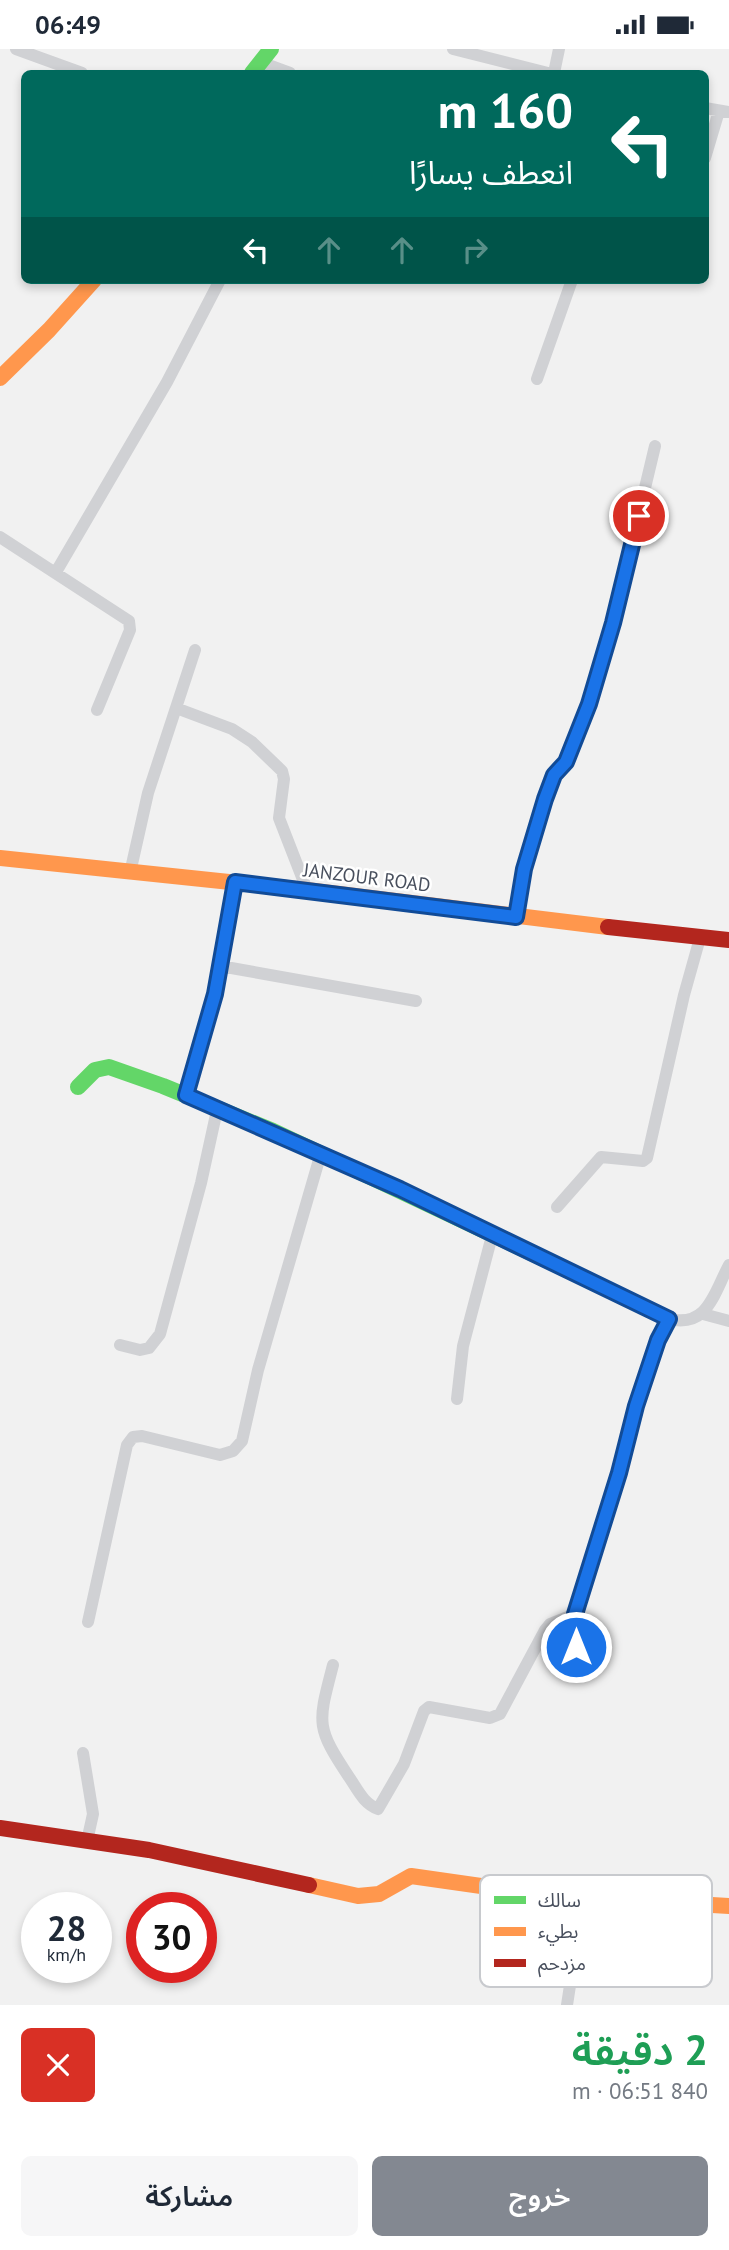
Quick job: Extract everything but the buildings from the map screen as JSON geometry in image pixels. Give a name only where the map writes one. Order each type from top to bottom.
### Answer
[{"type":"street","points":[[16,49],[74,70]]},
{"type":"street","points":[[256,68],[271,49]]},
{"type":"street","points":[[453,49],[523,70]]},
{"type":"street","points":[[555,70],[559,49]]},
{"type":"street","points":[[709,148],[724,111]]},
{"type":"street","points":[[0,378],[90,284]]},
{"type":"street","points":[[56,572],[167,382],[218,284]]},
{"type":"street","points":[[537,379],[571,284]]},
{"type":"street","points":[[516,917],[524,869],[545,799],[554,775],[566,762],[589,704],[608,643],[655,446]]},
{"type":"street","points":[[0,537],[123,616],[131,625],[97,710]]},
{"type":"street","points":[[130,873],[148,793],[195,650]]},
{"type":"street","points":[[176,708],[232,729],[253,742],[282,771],[284,779],[279,818],[307,890]]},
{"type":"street","name":"JANZOUR ROAD","points":[[0,858],[307,890],[516,917],[729,940]]},
{"type":"street","points":[[186,1095],[215,994],[235,882]]},
{"type":"street","points":[[557,1207],[601,1157],[643,1161],[647,1158],[684,995],[700,938]]},
{"type":"street","points":[[220,966],[416,1001]]},
{"type":"street","points":[[78,1087],[83,1079],[95,1070],[110,1067],[186,1095],[493,1232],[669,1319],[685,1323],[703,1314],[729,1265]]},
{"type":"street","points":[[120,1345],[140,1350],[149,1348],[160,1334],[201,1183],[217,1110]]},
{"type":"street","points":[[88,1622],[127,1445],[133,1437],[142,1436],[220,1455],[233,1451],[242,1441],[279,1295],[321,1153]]},
{"type":"street","points":[[457,1399],[463,1346],[493,1232]]},
{"type":"street","points":[[703,1314],[729,1321]]},
{"type":"street","points":[[582,1671],[575,1638],[575,1614],[619,1473],[636,1406],[658,1340],[669,1319]]},
{"type":"street","points":[[333,1664],[322,1709],[323,1733],[329,1748],[362,1798],[378,1809],[404,1764],[424,1711],[429,1707],[489,1718],[500,1714],[545,1630],[550,1624],[575,1614]]},
{"type":"street","points":[[83,1753],[92,1793],[93,1814],[87,1841]]},
{"type":"street","points":[[0,1828],[149,1850],[358,1896],[379,1894],[411,1876],[480,1886]]},
{"type":"street","points":[[567,2005],[570,1987]]},
{"type":"traffic: fast","points":[[254,70],[271,49]]},
{"type":"traffic: fast","points":[[78,1087],[95,1070],[109,1067],[163,1086],[273,1131],[582,1277]]},
{"type":"traffic: slow","points":[[0,378],[90,284]]},
{"type":"traffic: slow","points":[[0,858],[307,890],[608,927]]},
{"type":"traffic: slow","points":[[309,1885],[358,1896],[379,1894],[411,1876],[480,1886]]},
{"type":"traffic: slow","points":[[712,1905],[729,1906]]},
{"type":"traffic: jam","points":[[608,927],[729,940]]},
{"type":"traffic: jam","points":[[582,1277],[669,1319]]},
{"type":"traffic: jam","points":[[0,1828],[149,1850],[309,1885]]},
{"type":"route","points":[[576,1647],[575,1614],[619,1473],[636,1406],[662,1329],[669,1319],[493,1232],[186,1095],[215,994],[235,882],[516,917],[524,869],[545,799],[554,775],[566,762],[589,704],[613,623],[639,516]]}]
